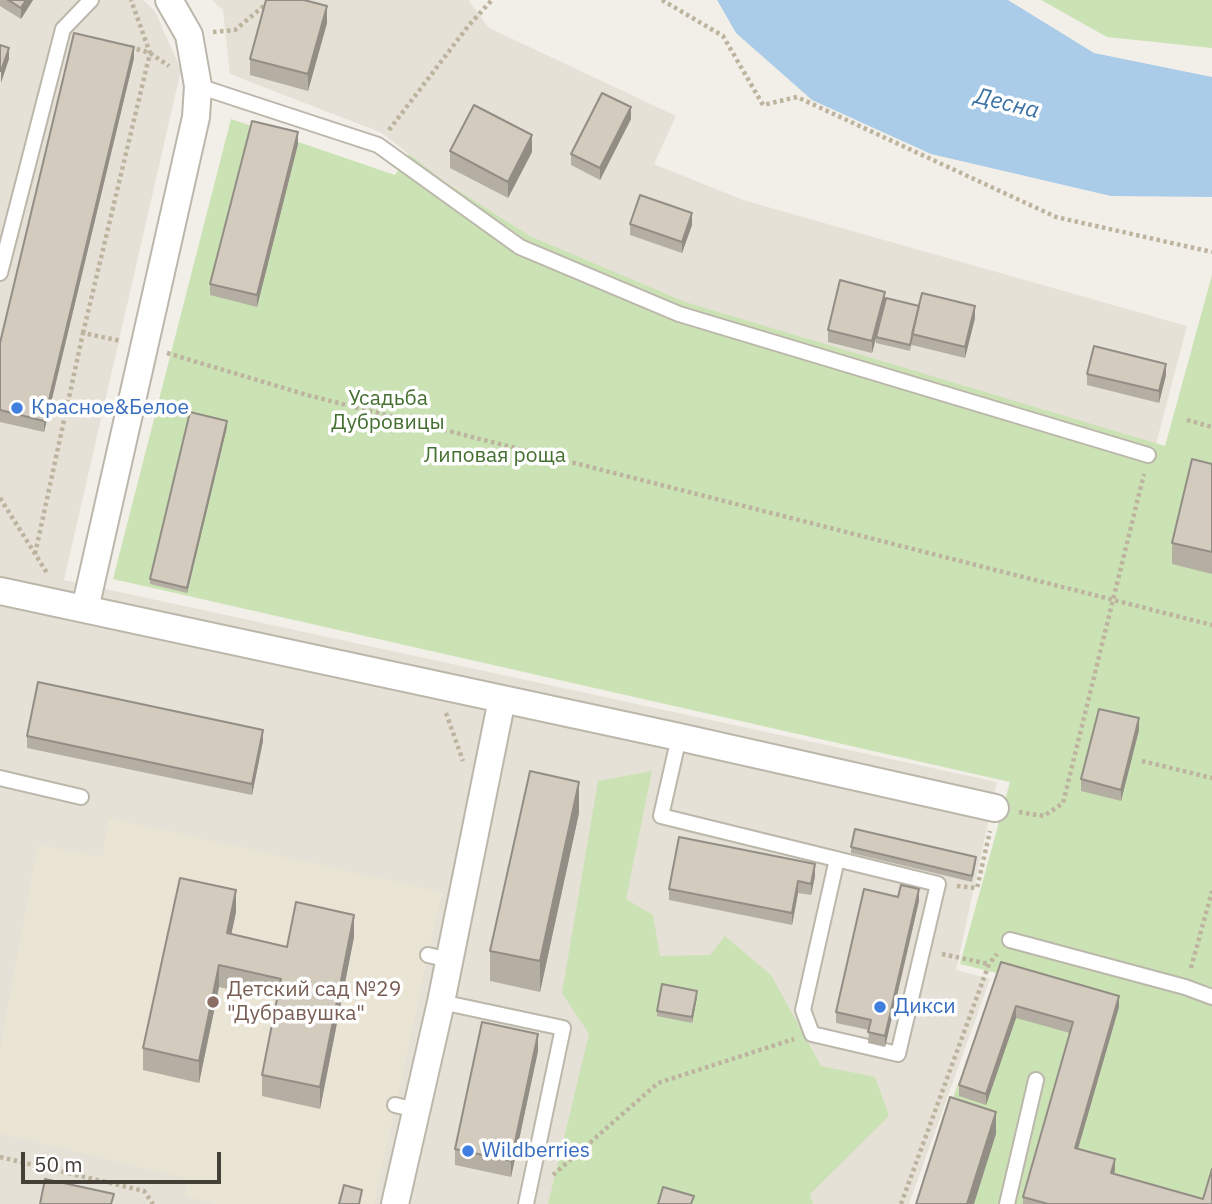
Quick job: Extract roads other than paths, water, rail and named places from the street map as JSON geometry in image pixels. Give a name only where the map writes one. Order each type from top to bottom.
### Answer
[{"type":"street","points":[[76,607],[144,346],[196,117],[198,86],[189,35],[169,0]]},
{"type":"street","points":[[0,591],[995,808]]},
{"type":"street","points":[[395,1204],[406,1108],[441,1002],[439,958],[502,699]]},
{"type":"lane","points":[[0,273],[63,29],[91,0]]},
{"type":"lane","points":[[198,86],[378,145],[520,247],[679,314],[1148,456]]},
{"type":"lane","points":[[679,737],[661,816],[837,859],[939,884],[898,1054],[812,1034],[803,1010],[837,859]]},
{"type":"lane","points":[[0,778],[81,797]]},
{"type":"lane","points":[[1010,940],[1185,987],[1212,997]]},
{"type":"lane","points":[[441,1002],[563,1028],[526,1201]]},
{"type":"lane","points":[[1007,1204],[1035,1080]]},
{"type":"water","name":"Десна","points":[[717,0],[1008,0],[1094,53],[1212,77],[1212,197],[1111,196],[931,154],[812,100],[736,33]]},
{"type":"place","name":"Красное&Белое","points":[[17,408]]},
{"type":"place","name":"Детский сад №29 \"Дубравушка\"","points":[[213,1002]]},
{"type":"place","name":"Дикси","points":[[880,1007]]},
{"type":"place","name":"Wildberries","points":[[468,1151]]},
{"type":"park label","name":"Усадьба Дубровицы","points":[[388,411]]},
{"type":"park label","name":"Липовая роща","points":[[495,456]]}]
